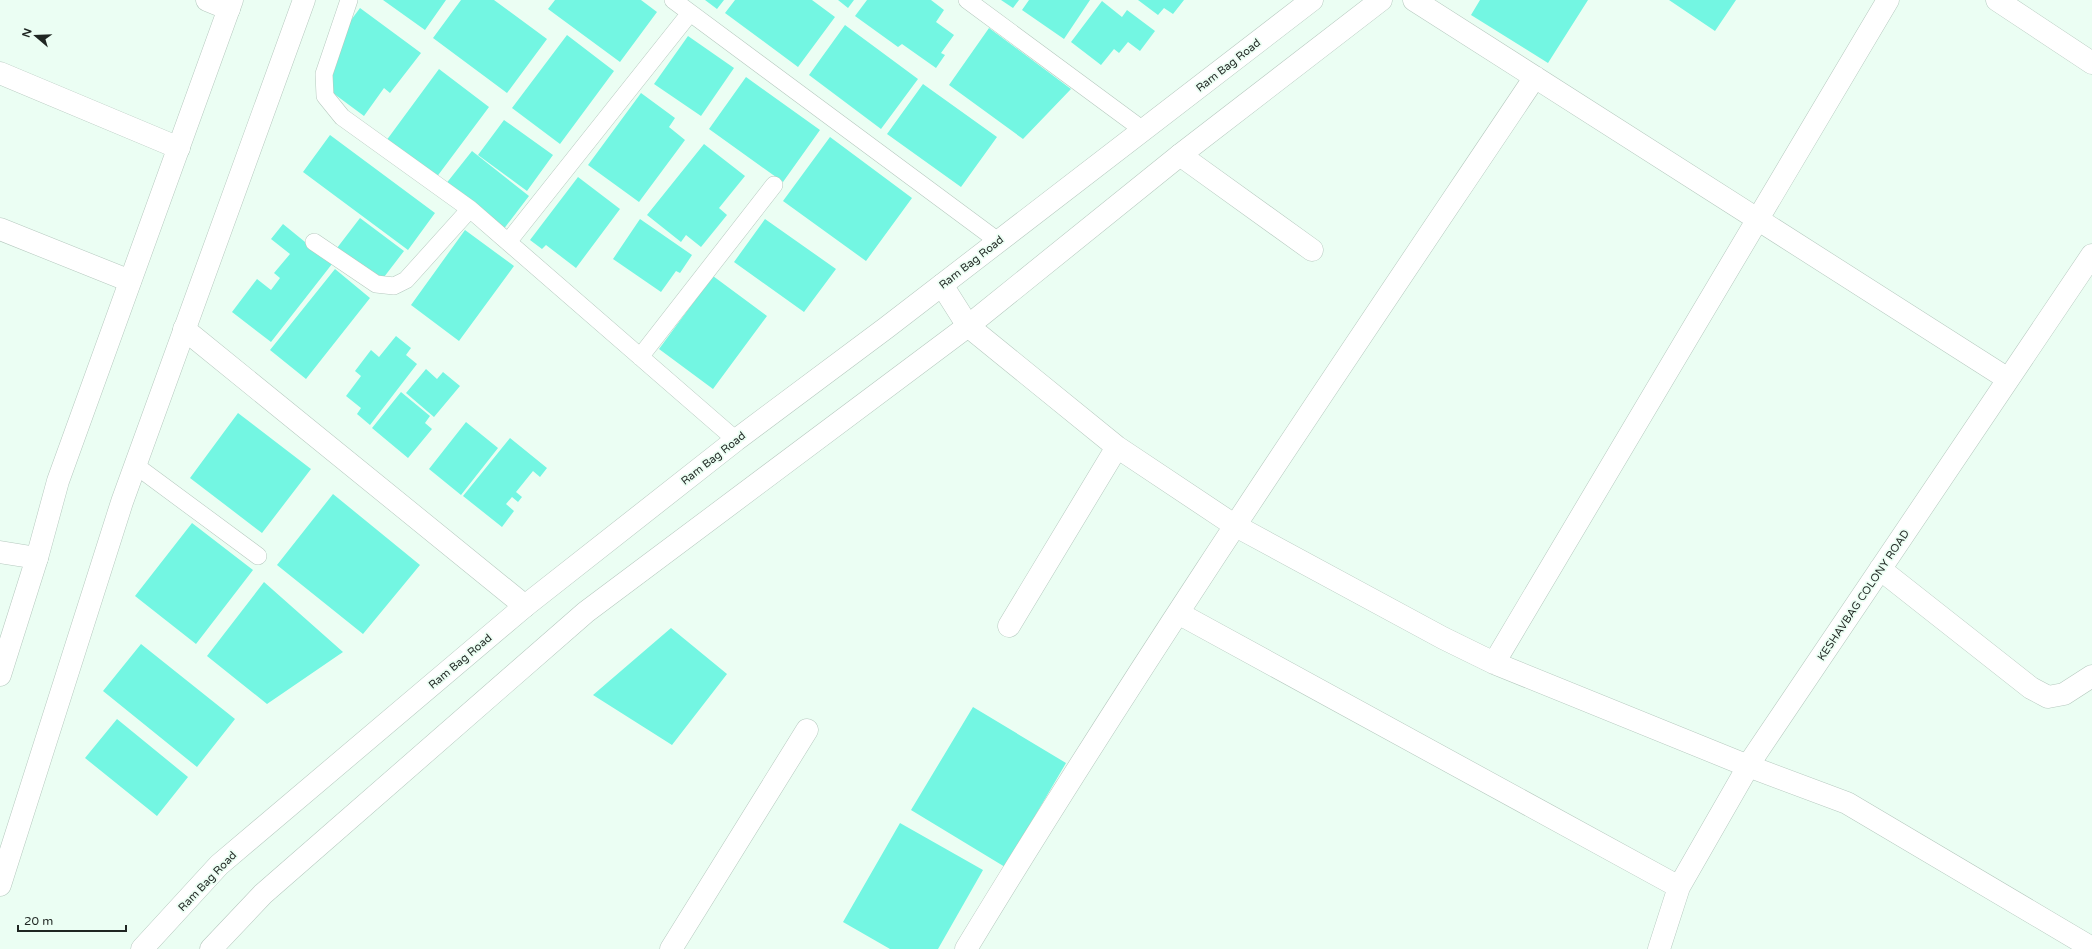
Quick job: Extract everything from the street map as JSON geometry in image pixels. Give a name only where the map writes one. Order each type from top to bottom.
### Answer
[{"type":"street","points":[[0,675],[38,558],[58,481],[231,4],[207,0]]},
{"type":"street","points":[[0,885],[135,465],[304,0]]},
{"type":"street","name":"Ram Bag Road","points":[[142,949],[219,865],[525,606],[736,440],[942,285],[1311,0]]},
{"type":"street","points":[[211,949],[263,894],[586,612],[968,326],[1180,155],[1380,0]]},
{"type":"street","points":[[1414,0],[2008,379]]},
{"type":"street","points":[[1494,663],[1888,0]]},
{"type":"street","points":[[1996,0],[2092,63]]},
{"type":"street","points":[[0,73],[178,148]]},
{"type":"street","points":[[966,949],[1234,525],[1535,77]]},
{"type":"street","points":[[1180,155],[1312,250]]},
{"type":"street","points":[[0,229],[130,281]]},
{"type":"street","name":"KESHAVBAG COLONY ROAD","points":[[1659,949],[1680,887],[1748,766],[2092,255]]},
{"type":"street","points":[[942,285],[968,326],[1117,447],[1234,525],[1443,638],[1494,663],[1748,766],[1847,803],[2092,948]]},
{"type":"street","points":[[184,329],[525,606]]},
{"type":"street","points":[[1009,626],[1117,447]]},
{"type":"street","points":[[0,552],[38,558]]},
{"type":"street","points":[[1880,569],[2031,688],[2048,697],[2064,694],[2092,676]]},
{"type":"street","points":[[1178,613],[1680,887]]},
{"type":"street","points":[[671,949],[807,730]]},
{"type":"lane","points":[[349,0],[324,74],[325,96],[342,117],[470,209],[736,440]]},
{"type":"lane","points":[[673,0],[998,241]]},
{"type":"lane","points":[[967,0],[1143,130]]},
{"type":"lane","points":[[508,242],[690,13]]},
{"type":"lane","points":[[640,357],[774,185]]},
{"type":"lane","points":[[314,242],[376,284],[394,286],[406,280],[470,209]]},
{"type":"lane","points":[[135,465],[258,556]]},
{"type":"building","points":[[383,0],[446,0],[425,30]]},
{"type":"building","points":[[461,0],[494,0],[547,39],[507,93],[433,38]]},
{"type":"building","points":[[555,0],[641,0],[657,12],[620,62],[548,9]]},
{"type":"building","points":[[705,0],[724,0],[717,9]]},
{"type":"building","points":[[735,0],[812,0],[835,17],[798,67],[725,13]]},
{"type":"building","points":[[838,0],[854,0],[848,8]]},
{"type":"building","points":[[867,0],[931,0],[944,10],[936,22],[954,35],[941,53],[945,55],[936,68],[902,44],[898,47],[855,16]]},
{"type":"building","points":[[1001,0],[1019,0],[1013,8]]},
{"type":"building","points":[[1029,0],[1090,0],[1064,39],[1022,10]]},
{"type":"building","points":[[1138,0],[1184,0],[1173,14],[1164,8],[1158,15]]},
{"type":"building","points":[[1480,0],[1588,0],[1548,63],[1471,15]]},
{"type":"building","points":[[1669,0],[1736,0],[1715,31]]},
{"type":"building","points":[[1102,1],[1122,17],[1127,10],[1155,31],[1140,51],[1128,42],[1119,53],[1114,49],[1101,65],[1071,42]]},
{"type":"building","points":[[360,8],[421,53],[390,93],[384,88],[364,116],[318,82],[331,47]]},
{"type":"building","points":[[845,25],[918,79],[881,129],[809,75]]},
{"type":"building","points":[[989,28],[1071,89],[1023,139],[949,85]]},
{"type":"building","points":[[567,35],[614,71],[560,144],[512,108]]},
{"type":"building","points":[[688,36],[734,68],[701,116],[654,84]]},
{"type":"building","points":[[439,69],[489,107],[436,178],[386,141]]},
{"type":"building","points":[[746,77],[820,130],[783,182],[709,129]]},
{"type":"building","points":[[923,84],[997,137],[961,187],[887,134]]},
{"type":"building","points":[[641,93],[675,118],[669,127],[685,140],[639,202],[588,165]]},
{"type":"building","points":[[504,120],[553,155],[527,191],[478,155]]},
{"type":"building","points":[[330,135],[435,213],[408,250],[303,172]]},
{"type":"building","points":[[830,137],[912,198],[866,261],[783,201]]},
{"type":"building","points":[[704,144],[745,176],[719,208],[727,215],[701,247],[686,235],[681,242],[647,215]]},
{"type":"building","points":[[472,151],[529,196],[503,230],[445,185]]},
{"type":"building","points":[[578,177],[620,209],[576,268],[546,245],[542,249],[530,240]]},
{"type":"building","points":[[360,218],[404,251],[381,281],[337,248]]},
{"type":"building","points":[[640,219],[692,255],[680,273],[676,271],[661,292],[613,259]]},
{"type":"building","points":[[765,219],[836,269],[804,312],[734,262]]},
{"type":"building","points":[[283,224],[332,264],[271,342],[232,312],[257,279],[271,290],[280,278],[274,273],[290,254],[271,239]]},
{"type":"building","points":[[465,230],[514,266],[459,341],[411,305]]},
{"type":"building","points":[[335,269],[370,298],[306,379],[270,350]]},
{"type":"building","points":[[713,276],[767,316],[713,389],[659,349]]},
{"type":"building","points":[[396,336],[411,348],[406,355],[417,364],[370,425],[357,414],[361,408],[346,396],[361,376],[355,371],[371,350],[379,357]]},
{"type":"building","points":[[426,369],[437,379],[443,372],[460,386],[434,417],[406,393]]},
{"type":"building","points":[[401,392],[430,416],[425,423],[432,429],[408,458],[372,428]]},
{"type":"building","points":[[238,413],[311,469],[262,533],[190,478]]},
{"type":"building","points":[[466,422],[498,448],[461,495],[429,469]]},
{"type":"building","points":[[510,438],[547,468],[540,477],[533,471],[516,492],[522,497],[518,502],[512,497],[506,504],[514,511],[502,527],[463,496]]},
{"type":"building","points":[[333,494],[420,565],[363,634],[277,565]]},
{"type":"building","points":[[192,523],[253,570],[196,644],[135,596]]},
{"type":"building","points":[[264,582],[343,652],[267,704],[207,656]]},
{"type":"building","points":[[671,628],[727,674],[672,745],[593,695]]},
{"type":"building","points":[[141,644],[235,719],[197,767],[103,691]]},
{"type":"building","points":[[973,707],[1066,763],[1005,867],[911,810]]},
{"type":"building","points":[[117,719],[188,777],[157,816],[85,758]]},
{"type":"building","points":[[900,823],[983,870],[938,949],[890,949],[843,922]]}]
